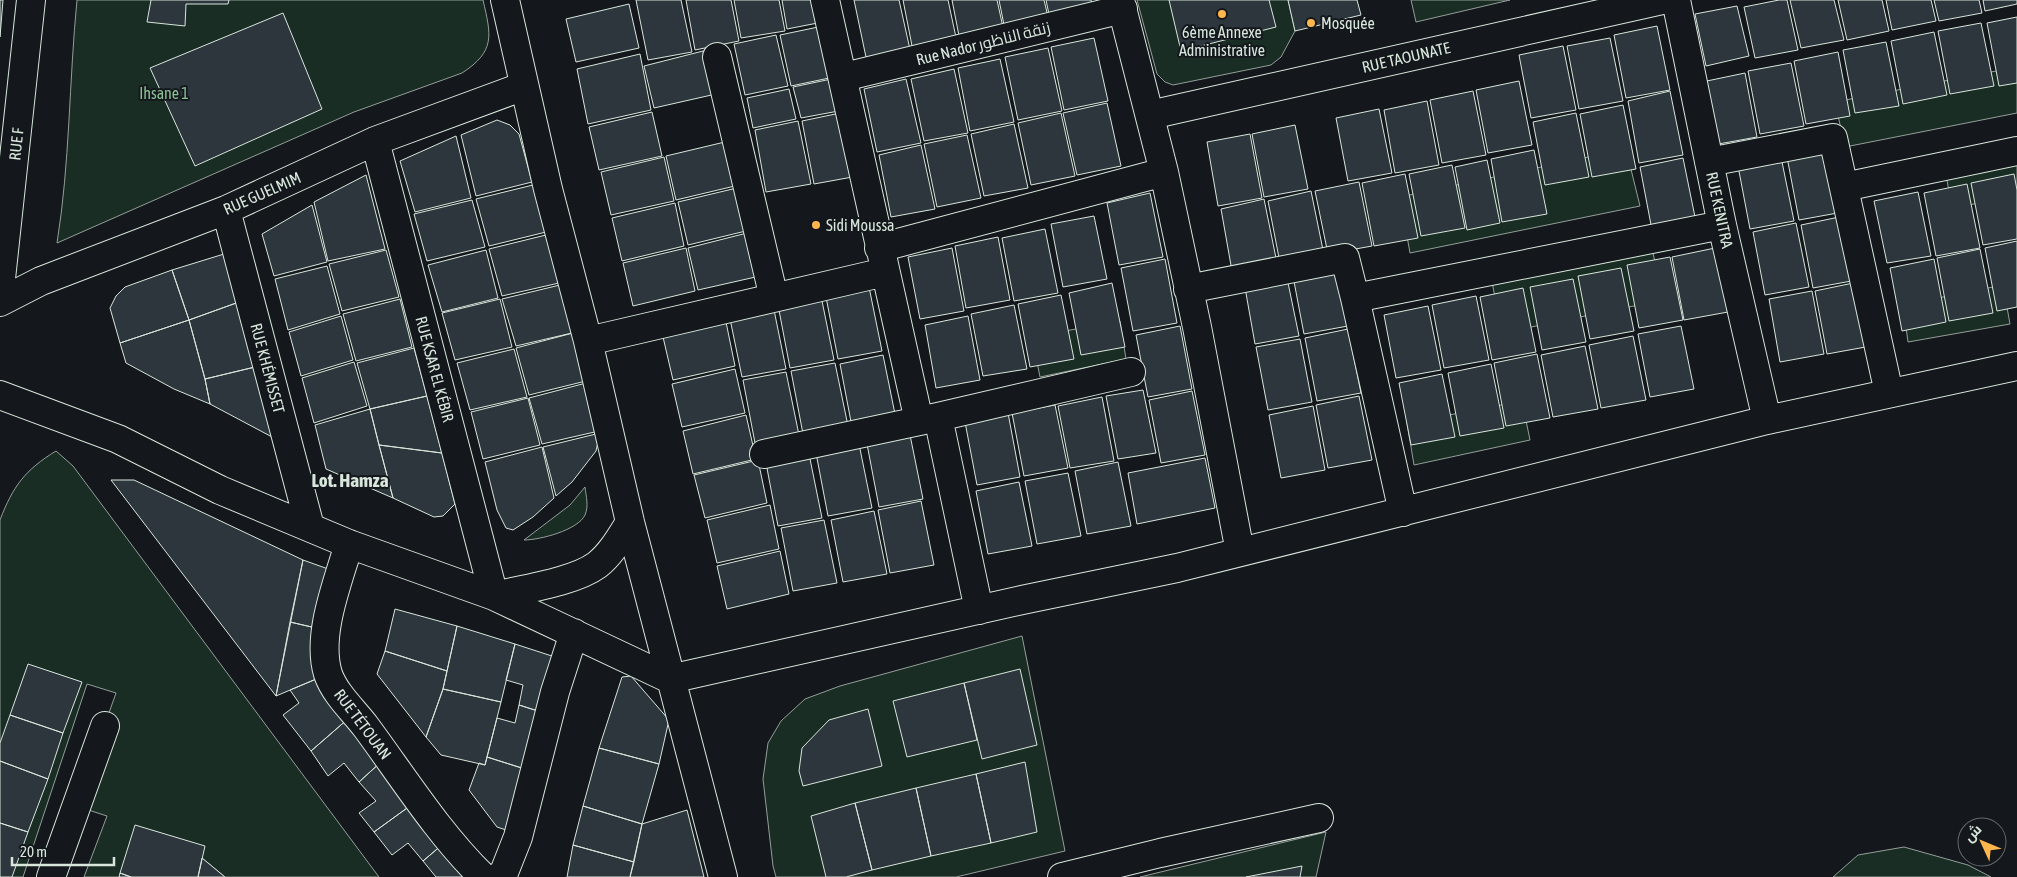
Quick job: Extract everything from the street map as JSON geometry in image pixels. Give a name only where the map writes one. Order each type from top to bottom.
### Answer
[{"type":"street","name":"RUE F","points":[[0,288],[11,86],[31,0]]},
{"type":"street","points":[[506,0],[548,188],[588,341],[630,522],[723,877]]},
{"type":"street","points":[[825,0],[844,77],[882,260],[929,419],[979,610]]},
{"type":"street","name":"RUE TAOUNATE","points":[[1150,115],[1570,10],[1662,0]]},
{"type":"street","name":"RUE KENITRA","points":[[1676,0],[1722,225],[1767,420]]},
{"type":"street","points":[[1121,5],[1164,172],[1240,552]]},
{"type":"street","name":"Rue Nador زنقة الناظور","points":[[844,77],[1121,5]]},
{"type":"street","points":[[717,57],[774,298]]},
{"type":"street","name":"RUE GUELMIM","points":[[0,302],[41,281],[226,210],[375,141],[524,86]]},
{"type":"street","points":[[1709,162],[1833,138],[1889,393]]},
{"type":"street","name":"RUE KSAR EL KÉBIR","points":[[375,141],[494,596]]},
{"type":"street","points":[[1844,187],[2017,151]]},
{"type":"street","points":[[588,341],[774,298],[882,260],[1164,172]]},
{"type":"street","name":"RUE KHÉMISSET","points":[[226,210],[310,527]]},
{"type":"street","points":[[1355,298],[1722,225]]},
{"type":"street","points":[[1188,289],[1345,258],[1403,512]]},
{"type":"street","points":[[0,395],[118,439],[220,490],[349,544],[494,596],[670,680],[979,610],[1177,568],[1767,420],[2017,366]]},
{"type":"street","points":[[764,454],[929,419],[1132,372]]},
{"type":"street","points":[[494,596],[567,579],[596,565],[614,547],[630,522]]},
{"type":"street","name":"RUE TÉTOUAN","points":[[349,544],[325,636],[328,674],[337,691],[355,712],[440,827],[483,877]]},
{"type":"street","points":[[498,877],[503,875],[518,837],[554,692],[574,633]]},
{"type":"street","points":[[51,877],[105,726]]},
{"type":"street","points":[[1062,877],[1319,818]]},
{"type":"green space","name":"Ihsane 1","points":[[77,0],[483,0],[489,33],[486,49],[481,57],[462,73],[354,112],[57,243],[67,152]]},
{"type":"green space","points":[[1137,0],[1288,0],[1295,31],[1281,57],[1271,65],[1173,85],[1165,82],[1157,74]]},
{"type":"green space","points":[[1411,0],[1510,0],[1416,22]]},
{"type":"green space","points":[[2017,67],[2017,113],[1845,147],[1835,102]]},
{"type":"green space","points":[[1626,149],[1640,206],[1410,253],[1400,197]]},
{"type":"green space","points":[[2017,162],[2017,196],[1952,208],[1946,175]]},
{"type":"green space","points":[[1652,248],[1663,300],[1502,333],[1492,282]]},
{"type":"green space","points":[[2003,285],[2010,324],[1908,342],[1903,305]]},
{"type":"green space","points":[[1120,321],[1126,359],[1040,377],[1032,337]]},
{"type":"green space","points":[[1522,401],[1530,440],[1414,465],[1407,423]]},
{"type":"green space","points":[[56,451],[73,466],[379,877],[225,877],[202,858],[198,877],[84,877],[107,816],[76,806],[116,693],[87,684],[23,877],[0,877],[0,520],[15,488],[21,480],[36,465]]},
{"type":"green space","points":[[585,487],[587,508],[581,520],[567,530],[524,540],[570,505]]},
{"type":"green space","points":[[1022,636],[1065,851],[956,877],[776,877],[773,866],[763,779],[768,743],[781,721],[805,699],[840,686]]},
{"type":"green space","points":[[1326,832],[1316,877],[1140,877]]},
{"type":"green space","points":[[1904,847],[1957,862],[1957,867],[1972,867],[1991,877],[1833,877],[1858,855]]},
{"type":"building","points":[[0,0],[3,0],[0,37]]},
{"type":"building","points":[[151,0],[229,0],[228,4],[186,4],[185,26],[147,22]]},
{"type":"building","points":[[636,0],[681,0],[692,52],[648,60]]},
{"type":"building","points":[[686,0],[731,0],[739,41],[695,50]]},
{"type":"building","points":[[734,0],[779,0],[785,31],[741,38]]},
{"type":"building","points":[[782,0],[823,0],[828,21],[787,29]]},
{"type":"building","points":[[854,0],[899,0],[911,54],[867,62]]},
{"type":"building","points":[[903,0],[948,0],[957,42],[913,51]]},
{"type":"building","points":[[952,0],[997,0],[1004,32],[960,41]]},
{"type":"building","points":[[999,0],[1044,0],[1049,21],[1005,30]]},
{"type":"building","points":[[1046,0],[1091,0],[1094,11],[1050,19]]},
{"type":"building","name":"6ème Annexe Administrative","points":[[1169,0],[1269,0],[1276,27],[1181,51]]},
{"type":"building","name":"Mosquée","points":[[1288,0],[1357,0],[1361,15],[1295,31]]},
{"type":"building","points":[[1787,0],[1798,50],[1755,58],[1744,7]]},
{"type":"building","points":[[1790,0],[1834,0],[1844,40],[1801,48]]},
{"type":"building","points":[[1838,0],[1882,0],[1889,31],[1847,40]]},
{"type":"building","points":[[1886,0],[1931,0],[1936,21],[1892,30]]},
{"type":"building","points":[[1934,0],[1979,0],[1982,13],[1939,21]]},
{"type":"building","points":[[1983,0],[2017,0],[2017,4],[1985,11]]},
{"type":"building","points":[[629,4],[639,48],[576,62],[566,19]]},
{"type":"building","points":[[1737,6],[1749,56],[1706,66],[1695,14]]},
{"type":"building","points":[[283,13],[322,109],[195,166],[150,68]]},
{"type":"building","points":[[2017,17],[2017,83],[1999,86],[1987,23]]},
{"type":"building","points":[[1981,23],[1994,86],[1950,94],[1938,31]]},
{"type":"building","points":[[823,26],[834,77],[791,86],[780,35]]},
{"type":"building","points":[[1657,26],[1670,90],[1626,98],[1614,35]]},
{"type":"building","points":[[1934,32],[1947,95],[1903,104],[1891,41]]},
{"type":"building","points":[[776,35],[788,86],[745,95],[734,44]]},
{"type":"building","points":[[1094,38],[1108,101],[1064,110],[1051,47]]},
{"type":"building","points":[[1610,38],[1623,101],[1579,109],[1567,46]]},
{"type":"building","points":[[1886,42],[1899,106],[1855,113],[1843,50]]},
{"type":"building","points":[[1563,46],[1576,110],[1531,118],[1519,55]]},
{"type":"building","points":[[1048,48],[1062,111],[1018,120],[1005,57]]},
{"type":"building","points":[[707,50],[716,94],[654,108],[644,66]]},
{"type":"building","points":[[1838,52],[1850,116],[1806,124],[1794,61]]},
{"type":"building","points":[[640,54],[651,110],[588,124],[577,69]]},
{"type":"building","points":[[1000,59],[1014,122],[970,131],[958,68]]},
{"type":"building","points":[[1791,63],[1804,126],[1760,134],[1748,71]]},
{"type":"building","points":[[954,69],[968,133],[924,141],[911,79]]},
{"type":"building","points":[[1745,73],[1757,137],[1713,145],[1702,82]]},
{"type":"building","points":[[836,78],[844,110],[801,118],[793,87]]},
{"type":"building","points":[[906,79],[921,143],[877,152],[864,89]]},
{"type":"building","points":[[1519,81],[1532,145],[1488,153],[1476,90]]},
{"type":"building","points":[[789,89],[796,119],[753,128],[747,98]]},
{"type":"building","points":[[1473,91],[1486,155],[1442,163],[1430,100]]},
{"type":"building","points":[[1670,91],[1683,155],[1639,163],[1628,101]]},
{"type":"building","points":[[1427,101],[1439,165],[1395,173],[1384,110]]},
{"type":"building","points":[[1107,103],[1121,166],[1077,175],[1063,113]]},
{"type":"building","points":[[1623,105],[1636,169],[1592,177],[1580,114]]},
{"type":"building","points":[[1379,109],[1392,173],[1348,181],[1336,118]]},
{"type":"building","points":[[652,112],[662,156],[599,170],[589,127]]},
{"type":"building","points":[[845,112],[858,176],[814,184],[802,121]]},
{"type":"building","points":[[1061,113],[1075,176],[1031,185],[1018,123]]},
{"type":"building","points":[[1576,113],[1589,177],[1545,185],[1533,122]]},
{"type":"building","points":[[497,120],[510,125],[519,134],[532,182],[476,196],[461,135]]},
{"type":"building","points":[[798,121],[811,184],[766,192],[755,130]]},
{"type":"building","points":[[1014,124],[1028,188],[984,196],[971,134]]},
{"type":"building","points":[[1295,125],[1308,189],[1264,197],[1252,134]]},
{"type":"building","points":[[1250,134],[1262,198],[1218,206],[1207,142]]},
{"type":"building","points":[[967,135],[981,198],[937,207],[924,144]]},
{"type":"building","points":[[456,136],[471,198],[415,212],[400,161]]},
{"type":"building","points":[[729,141],[739,185],[676,200],[666,156]]},
{"type":"building","points":[[921,145],[935,209],[891,217],[879,155]]},
{"type":"building","points":[[1830,148],[1843,212],[1799,220],[1787,157]]},
{"type":"building","points":[[1534,150],[1547,214],[1502,222],[1491,159]]},
{"type":"building","points":[[664,157],[674,201],[611,215],[601,172]]},
{"type":"building","points":[[1781,157],[1794,221],[1750,229],[1738,166]]},
{"type":"building","points":[[1683,158],[1696,222],[1652,230],[1640,167]]},
{"type":"building","points":[[1487,160],[1500,223],[1467,230],[1455,167]]},
{"type":"building","points":[[1452,165],[1465,228],[1421,236],[1409,174]]},
{"type":"building","points":[[1405,174],[1418,238],[1374,246],[1362,183]]},
{"type":"building","points":[[2014,174],[2017,190],[2017,239],[1983,245],[1971,183]]},
{"type":"building","points":[[366,175],[385,249],[328,261],[314,202]]},
{"type":"building","points":[[1359,182],[1372,246],[1328,254],[1315,191]]},
{"type":"building","points":[[1967,184],[1980,248],[1936,256],[1924,193]]},
{"type":"building","points":[[533,185],[546,232],[489,246],[476,199]]},
{"type":"building","points":[[741,187],[750,230],[688,245],[678,202]]},
{"type":"building","points":[[1311,191],[1324,255],[1280,263],[1268,201]]},
{"type":"building","points":[[1918,192],[1931,256],[1887,263],[1874,201]]},
{"type":"building","points":[[1150,193],[1163,257],[1119,265],[1107,203]]},
{"type":"building","points":[[1264,199],[1277,263],[1232,271],[1221,209]]},
{"type":"building","points":[[472,200],[485,247],[427,261],[414,214]]},
{"type":"building","points":[[675,203],[684,246],[622,261],[612,218]]},
{"type":"building","points":[[312,205],[327,262],[274,276],[262,234]]},
{"type":"building","points":[[1094,216],[1107,279],[1063,287],[1051,224]]},
{"type":"building","points":[[1844,216],[1857,280],[1813,288],[1801,225]]},
{"type":"building","points":[[1796,223],[1809,287],[1765,295],[1753,232]]},
{"type":"building","points":[[1045,229],[1058,293],[1014,301],[1002,238]]},
{"type":"building","points":[[751,232],[760,276],[698,290],[688,248]]},
{"type":"building","points":[[546,235],[559,283],[502,296],[489,249]]},
{"type":"building","points":[[998,237],[1010,300],[966,308],[955,246]]},
{"type":"building","points":[[2017,241],[2017,307],[1997,311],[1985,248]]},
{"type":"building","points":[[686,248],[695,291],[633,306],[623,263]]},
{"type":"building","points":[[952,248],[964,311],[920,319],[908,257]]},
{"type":"building","points":[[1715,248],[1728,312],[1684,320],[1672,257]]},
{"type":"building","points":[[1980,249],[1993,313],[1949,321],[1937,258]]},
{"type":"building","points":[[386,250],[399,297],[342,311],[329,264]]},
{"type":"building","points":[[486,250],[498,298],[442,312],[428,265]]},
{"type":"building","points":[[224,254],[239,302],[189,320],[172,270]]},
{"type":"building","points":[[1670,257],[1683,320],[1639,328],[1627,265]]},
{"type":"building","points":[[1165,259],[1177,323],[1133,331],[1121,268]]},
{"type":"building","points":[[1934,259],[1946,322],[1902,331],[1890,268]]},
{"type":"building","points":[[1335,262],[1348,326],[1304,334],[1292,271]]},
{"type":"building","points":[[327,266],[340,314],[288,330],[275,279]]},
{"type":"building","points":[[1621,268],[1634,331],[1590,339],[1578,276]]},
{"type":"building","points":[[172,270],[189,320],[120,343],[110,308],[116,296],[125,287]]},
{"type":"building","points":[[1286,273],[1299,336],[1255,344],[1244,282]]},
{"type":"building","points":[[1573,279],[1586,342],[1542,350],[1530,287]]},
{"type":"building","points":[[1858,282],[1871,346],[1827,354],[1815,291]]},
{"type":"building","points":[[1112,283],[1125,347],[1081,355],[1069,293]]},
{"type":"building","points":[[560,285],[572,333],[516,346],[502,299]]},
{"type":"building","points":[[869,287],[882,351],[838,359],[826,297]]},
{"type":"building","points":[[1523,288],[1536,352],[1492,360],[1480,297]]},
{"type":"building","points":[[1812,291],[1824,354],[1780,362],[1769,299]]},
{"type":"building","points":[[1061,295],[1074,359],[1030,367],[1018,304]]},
{"type":"building","points":[[821,296],[834,360],[790,368],[778,305]]},
{"type":"building","points":[[1476,296],[1489,360],[1444,368],[1432,305]]},
{"type":"building","points":[[400,299],[412,347],[356,361],[343,314]]},
{"type":"building","points":[[500,299],[512,347],[455,360],[442,313]]},
{"type":"building","points":[[239,302],[255,367],[205,379],[189,320]]},
{"type":"building","points":[[773,305],[786,369],[742,377],[729,314]]},
{"type":"building","points":[[1014,305],[1027,369],[983,376],[971,314]]},
{"type":"building","points":[[1428,306],[1441,370],[1396,378],[1384,315]]},
{"type":"building","points":[[341,316],[353,360],[301,376],[289,332]]},
{"type":"building","points":[[968,316],[980,380],[936,388],[925,325]]},
{"type":"building","points":[[189,320],[210,404],[174,389],[126,363],[120,343]]},
{"type":"building","points":[[726,322],[735,366],[673,380],[663,337]]},
{"type":"building","points":[[1180,326],[1192,389],[1148,397],[1136,335]]},
{"type":"building","points":[[1681,326],[1694,389],[1650,397],[1638,334]]},
{"type":"building","points":[[1348,329],[1361,393],[1317,401],[1305,338]]},
{"type":"building","points":[[573,333],[586,381],[529,395],[516,348]]},
{"type":"building","points":[[1633,336],[1646,400],[1601,408],[1589,345]]},
{"type":"building","points":[[1300,339],[1312,402],[1268,410],[1256,347]]},
{"type":"building","points":[[1585,346],[1598,409],[1553,417],[1541,355]]},
{"type":"building","points":[[414,348],[427,396],[370,409],[357,363]]},
{"type":"building","points":[[514,349],[527,397],[470,410],[457,363]]},
{"type":"building","points":[[1537,354],[1550,418],[1506,426],[1494,363]]},
{"type":"building","points":[[883,355],[896,419],[852,427],[840,364]]},
{"type":"building","points":[[354,362],[367,406],[314,423],[302,378]]},
{"type":"building","points":[[835,363],[848,426],[803,434],[791,371]]},
{"type":"building","points":[[1491,364],[1504,428],[1460,436],[1448,373]]},
{"type":"building","points":[[255,367],[274,438],[210,404],[205,379]]},
{"type":"building","points":[[735,369],[745,413],[682,427],[672,384]]},
{"type":"building","points":[[786,372],[799,435],[755,443],[743,380]]},
{"type":"building","points":[[1442,374],[1455,437],[1411,445],[1399,383]]},
{"type":"building","points":[[586,383],[599,431],[542,444],[529,398]]},
{"type":"building","points":[[1143,390],[1156,453],[1118,459],[1106,396]]},
{"type":"building","points":[[1192,391],[1205,455],[1161,463],[1149,400]]},
{"type":"building","points":[[427,396],[442,453],[379,445],[370,409]]},
{"type":"building","points":[[1359,396],[1372,460],[1328,468],[1316,405]]},
{"type":"building","points":[[1102,397],[1114,461],[1070,468],[1058,406]]},
{"type":"building","points":[[528,398],[540,445],[483,459],[471,412]]},
{"type":"building","points":[[1055,405],[1068,468],[1024,476],[1012,413]]},
{"type":"building","points":[[1313,406],[1325,470],[1281,478],[1269,415]]},
{"type":"building","points":[[370,409],[393,498],[326,469],[315,425]]},
{"type":"building","points":[[1008,413],[1020,477],[977,485],[965,422]]},
{"type":"building","points":[[746,415],[756,459],[693,474],[683,431]]},
{"type":"building","points":[[600,433],[596,451],[572,482],[556,496],[543,447]]},
{"type":"building","points":[[910,435],[923,499],[879,507],[867,444]]},
{"type":"building","points":[[859,444],[872,508],[828,516],[816,453]]},
{"type":"building","points":[[379,445],[442,453],[455,504],[443,516],[434,517],[393,498]]},
{"type":"building","points":[[542,447],[554,498],[533,517],[513,530],[506,528],[497,510],[485,462]]},
{"type":"building","points":[[809,454],[822,518],[778,526],[766,463]]},
{"type":"building","points":[[1205,458],[1215,508],[1137,524],[1128,473]]},
{"type":"building","points":[[758,460],[767,503],[705,518],[694,475]]},
{"type":"building","points":[[1118,462],[1131,526],[1087,534],[1075,471]]},
{"type":"building","points":[[1068,473],[1081,536],[1037,544],[1025,481]]},
{"type":"building","points":[[111,480],[134,480],[303,560],[276,696]]},
{"type":"building","points":[[1019,482],[1032,546],[988,554],[976,491]]},
{"type":"building","points":[[921,501],[934,565],[890,573],[878,510]]},
{"type":"building","points":[[770,505],[779,549],[717,563],[707,520]]},
{"type":"building","points":[[874,511],[887,574],[843,582],[831,520]]},
{"type":"building","points":[[824,520],[837,583],[793,591],[781,528]]},
{"type":"building","points":[[780,551],[789,594],[727,609],[717,566]]},
{"type":"building","points":[[303,560],[331,570],[316,628],[290,622]]},
{"type":"building","points":[[395,609],[457,626],[447,671],[385,651]]},
{"type":"building","points":[[290,622],[316,628],[321,677],[276,696]]},
{"type":"building","points":[[457,626],[515,644],[501,702],[443,689]]},
{"type":"building","points":[[515,644],[558,658],[541,712],[519,705],[523,685],[506,680]]},
{"type":"building","points":[[385,651],[447,671],[443,689],[426,737],[377,674]]},
{"type":"building","points":[[28,664],[82,682],[63,733],[10,715]]},
{"type":"building","points":[[1020,669],[1037,745],[982,759],[964,683]]},
{"type":"building","points":[[631,676],[669,720],[659,764],[599,748],[622,677]]},
{"type":"building","points":[[321,677],[349,718],[311,751],[283,715],[299,703],[290,690]]},
{"type":"building","points":[[964,683],[977,740],[907,757],[893,701]]},
{"type":"building","points":[[443,689],[501,702],[485,765],[441,755],[426,737]]},
{"type":"building","points":[[519,705],[541,712],[528,770],[487,757],[497,718],[515,723]]},
{"type":"building","points":[[868,709],[882,766],[803,786],[799,771],[802,748],[829,720]]},
{"type":"building","points":[[10,715],[63,733],[48,779],[0,761],[0,743]]},
{"type":"building","points":[[349,718],[382,761],[359,782],[344,763],[328,776],[311,751]]},
{"type":"building","points":[[599,748],[659,764],[642,824],[583,806]]},
{"type":"building","points":[[487,757],[528,770],[512,832],[497,827],[469,790],[479,763],[485,765]]},
{"type":"building","points":[[0,761],[48,779],[28,832],[0,823]]},
{"type":"building","points":[[382,761],[414,803],[374,832],[359,813],[376,801],[359,782]]},
{"type":"building","points":[[1025,762],[1037,832],[991,843],[976,774]]},
{"type":"building","points":[[976,774],[991,843],[931,856],[916,788]]},
{"type":"building","points":[[916,788],[931,856],[872,870],[855,803]]},
{"type":"building","points":[[414,803],[443,844],[423,861],[408,843],[392,855],[374,832]]},
{"type":"building","points":[[855,803],[872,870],[846,877],[826,877],[811,816]]},
{"type":"building","points":[[583,806],[642,824],[634,862],[573,845]]},
{"type":"building","points":[[687,810],[704,877],[630,877],[642,824]]},
{"type":"building","points":[[0,823],[28,832],[12,877],[0,877]]},
{"type":"building","points":[[135,825],[205,846],[198,877],[131,877],[120,873]]},
{"type":"building","points":[[443,844],[471,877],[436,877],[423,861]]},
{"type":"building","points":[[573,845],[634,862],[630,877],[567,877]]},
{"type":"building","points":[[202,858],[225,877],[198,877]]},
{"type":"building","points":[[1302,866],[1300,877],[1246,877]]},
{"type":"building","points":[[120,873],[131,877],[119,877]]},
{"type":"place","name":"6ème Annexe Administrative","points":[[1222,14]]},
{"type":"place","name":"Mosquée","points":[[1311,23]]},
{"type":"place","name":"Sidi Moussa","points":[[816,225]]},
{"type":"district","name":"Lot. Hamza","points":[[350,480]]}]
